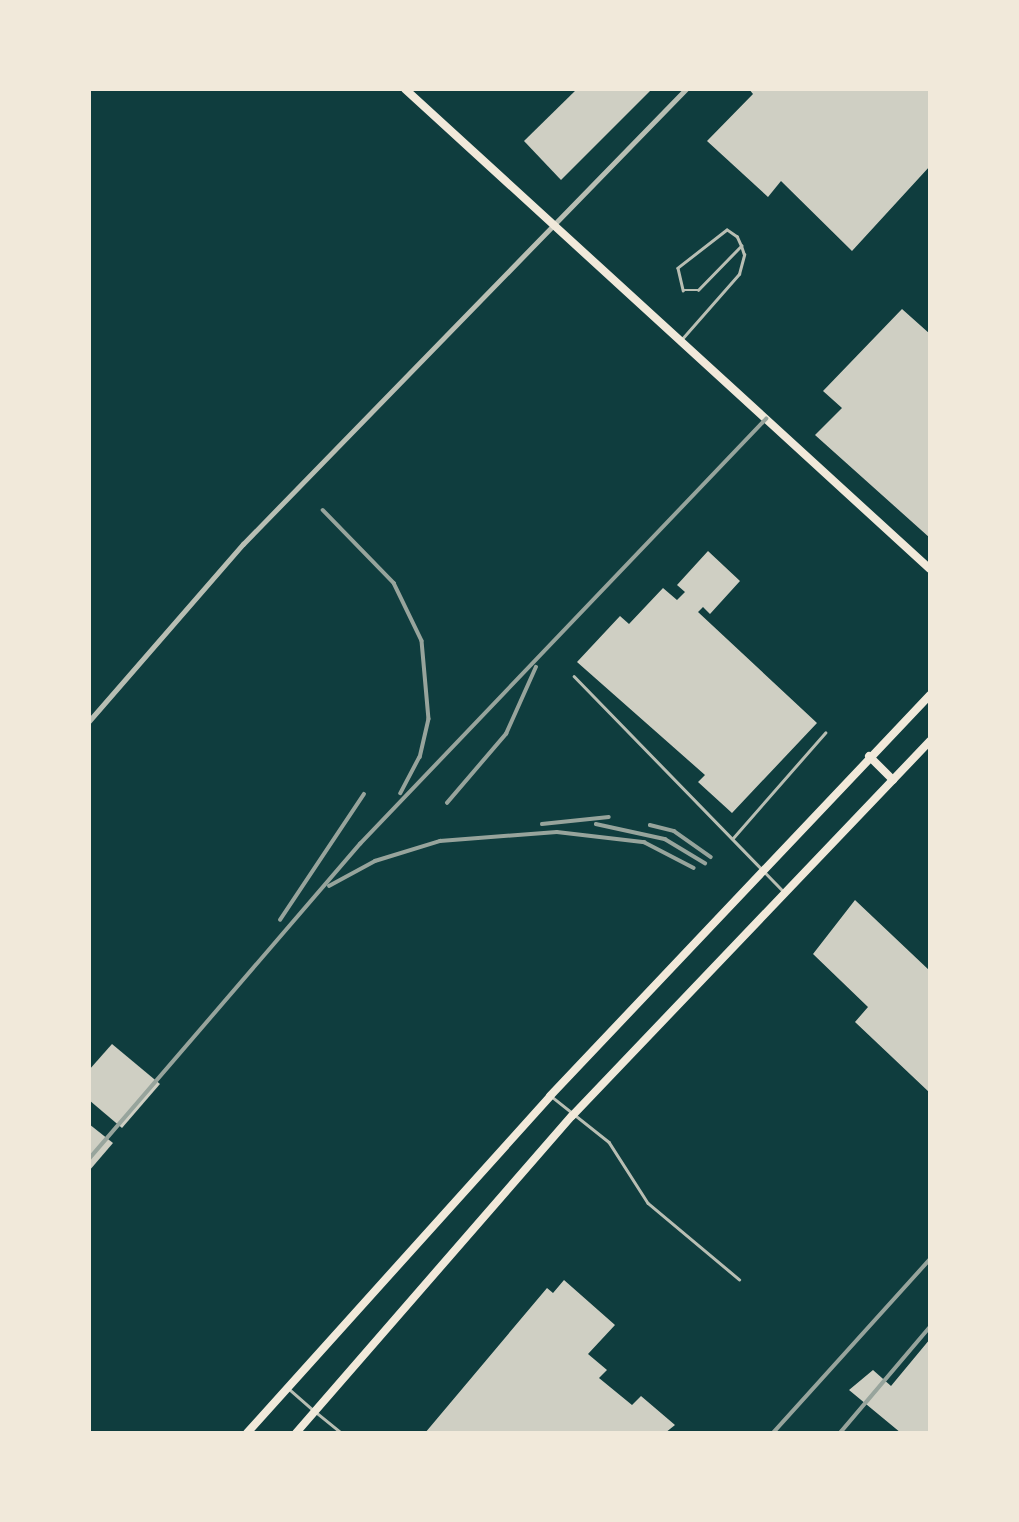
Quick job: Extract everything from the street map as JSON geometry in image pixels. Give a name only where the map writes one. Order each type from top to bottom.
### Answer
[{"type":"main road","points":[[405,89],[930,569]]},
{"type":"main road","points":[[247,1433],[550,1096],[762,868],[930,695]]},
{"type":"main road","points":[[296,1433],[572,1115],[930,741]]},
{"type":"main road","points":[[869,756],[893,780]]},
{"type":"street","points":[[89,721],[243,544],[686,89]]},
{"type":"lane","points":[[681,340],[739,274],[741,246],[727,230],[713,236],[678,268],[683,290],[698,290],[741,246]]},
{"type":"lane","points":[[574,676],[786,894]]},
{"type":"lane","points":[[733,838],[825,733]]},
{"type":"lane","points":[[550,1096],[609,1142],[648,1203],[739,1279]]},
{"type":"lane","points":[[287,1387],[342,1433]]},
{"type":"building","points":[[577,89],[652,89],[561,180],[524,141]]},
{"type":"building","points":[[749,89],[930,89],[930,166],[852,251],[781,181],[768,197],[707,141],[753,94]]},
{"type":"building","points":[[902,309],[930,334],[930,538],[815,435],[842,408],[823,391]]},
{"type":"building","points":[[708,551],[740,581],[710,614],[703,607],[698,612],[817,723],[732,813],[698,782],[705,775],[577,662],[620,616],[629,624],[663,588],[677,600],[685,592],[677,585]]},
{"type":"building","points":[[855,900],[930,971],[930,1093],[855,1022],[868,1007],[813,954]]},
{"type":"building","points":[[112,1044],[160,1084],[122,1128],[89,1100],[89,1070]]},
{"type":"building","points":[[89,1124],[113,1143],[89,1171]]},
{"type":"building","points":[[564,1280],[615,1325],[588,1354],[607,1370],[599,1378],[632,1405],[641,1396],[675,1425],[665,1433],[425,1433],[547,1288],[553,1293]]},
{"type":"building","points":[[930,1339],[930,1433],[901,1433],[849,1390],[873,1370],[891,1386]]},
{"type":"railway","points":[[89,1159],[360,844],[766,419]]},
{"type":"railway","points":[[323,510],[394,583],[422,641],[429,719],[420,757],[401,793]]},
{"type":"railway","points":[[447,803],[506,734],[536,667]]},
{"type":"railway","points":[[280,920],[364,794]]},
{"type":"railway","points":[[542,824],[609,817]]},
{"type":"railway","points":[[596,824],[665,839],[705,863]]},
{"type":"railway","points":[[650,825],[674,831],[711,857]]},
{"type":"railway","points":[[329,886],[375,861],[440,841],[557,832],[644,842],[694,868]]},
{"type":"railway","points":[[773,1433],[930,1259]]},
{"type":"railway","points":[[840,1433],[930,1327]]}]
